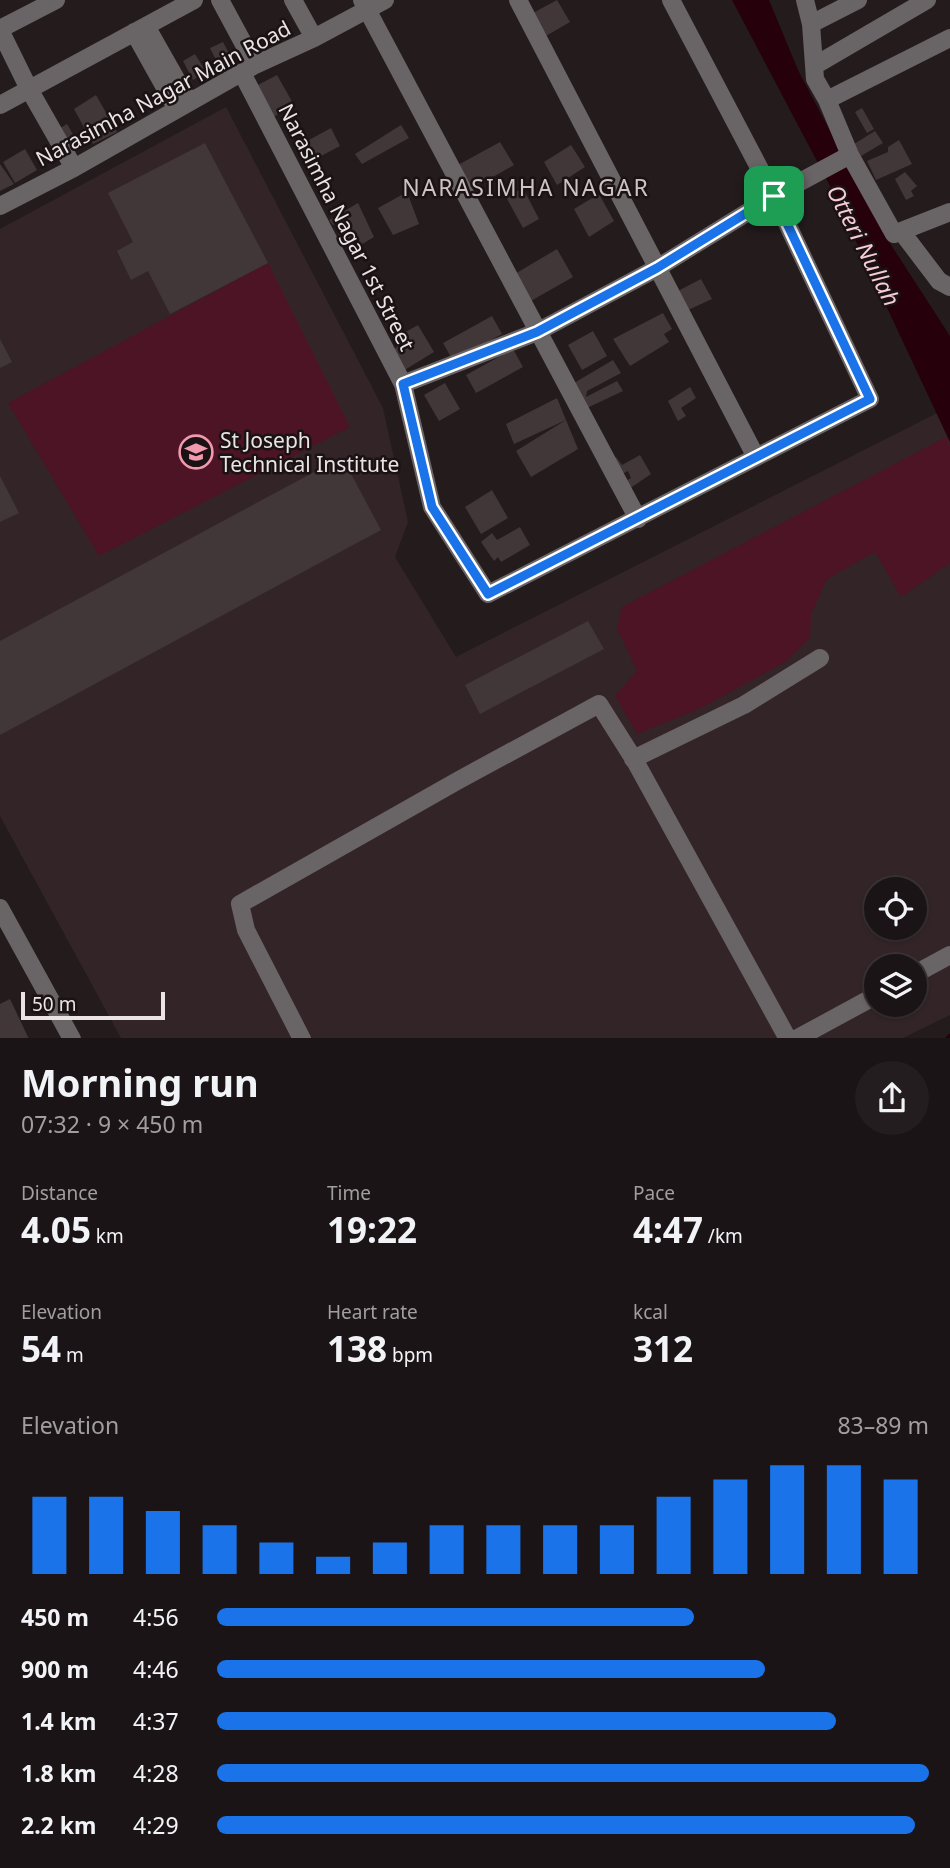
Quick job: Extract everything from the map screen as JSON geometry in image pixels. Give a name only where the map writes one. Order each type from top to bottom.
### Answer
[{"type":"street","points":[[56,0],[0,30],[29,89],[74,168]]},
{"type":"street","points":[[0,105],[194,0]]},
{"type":"street","name":"Narasimha Nagar 1st Street","points":[[220,0],[248,69],[403,384],[432,507],[488,594],[638,519]]},
{"type":"street","points":[[293,0],[314,38]]},
{"type":"street","name":"Narasimha Nagar Main Road","points":[[0,206],[74,168],[248,69],[314,38],[364,5],[385,0]]},
{"type":"street","points":[[518,0],[756,457]]},
{"type":"street","points":[[364,5],[638,519],[870,399],[774,196],[671,0]]},
{"type":"street","points":[[805,0],[811,24],[815,79],[827,100],[849,156],[894,234],[950,212]]},
{"type":"street","points":[[811,24],[858,0]]},
{"type":"street","points":[[814,66],[927,0]]},
{"type":"street","points":[[140,29],[183,106]]},
{"type":"street","points":[[827,100],[950,38]]},
{"type":"street","points":[[403,384],[537,332],[657,268],[774,196],[849,156]]},
{"type":"street","points":[[901,231],[939,281],[950,287]]},
{"type":"street","points":[[633,759],[744,705],[820,658]]},
{"type":"street","points":[[303,1038],[246,930],[240,904],[599,704],[633,759],[788,1038]]},
{"type":"street","points":[[0,908],[72,1038]]},
{"type":"street","points":[[927,967],[950,955]]},
{"type":"street","points":[[796,1038],[864,1002]]},
{"type":"shaded area","points":[[226,107],[383,408],[408,522],[395,557],[456,657],[937,413],[950,442],[950,1015],[903,1038],[121,1038],[0,816],[0,229]]},
{"type":"shaded area","points":[[268,263],[350,427],[99,556],[8,403]]},
{"type":"shaded area","points":[[946,437],[950,446],[950,563],[901,597],[875,552],[827,579],[811,614],[810,638],[785,662],[699,709],[637,734],[615,696],[637,671],[617,628],[622,607]]},
{"type":"water","name":"Otteri Nullah","points":[[732,0],[769,0],[798,70],[884,234],[950,336],[950,442],[829,184]]},
{"type":"building","points":[[557,0],[570,22],[546,36],[533,13]]},
{"type":"building","points":[[223,42],[232,59],[219,66],[210,48]]},
{"type":"building","points":[[195,54],[206,72],[193,80],[183,61]]},
{"type":"building","points":[[277,75],[294,105],[273,117],[256,86]]},
{"type":"building","points":[[96,95],[117,132],[93,144],[74,109]]},
{"type":"building","points":[[862,108],[874,129],[867,133],[855,112]]},
{"type":"building","points":[[67,124],[81,148],[70,154],[57,130]]},
{"type":"building","points":[[401,125],[409,138],[362,164],[355,154]]},
{"type":"building","points":[[331,128],[340,146],[306,164],[296,147]]},
{"type":"building","points":[[875,131],[883,143],[861,156],[854,144]]},
{"type":"building","points":[[899,140],[912,164],[876,180],[867,161],[888,152],[888,147]]},
{"type":"building","points":[[500,142],[514,165],[470,190],[458,165]]},
{"type":"building","points":[[205,143],[268,263],[170,314],[148,271],[131,280],[117,251],[133,242],[108,193]]},
{"type":"building","points":[[571,145],[585,167],[557,185],[544,162]]},
{"type":"building","points":[[25,149],[37,170],[15,183],[3,162]]},
{"type":"building","points":[[0,164],[14,184],[0,191]]},
{"type":"building","points":[[905,172],[917,186],[911,191],[914,196],[906,200],[895,179]]},
{"type":"building","points":[[523,188],[539,219],[523,228],[506,197]]},
{"type":"building","points":[[407,192],[419,224],[393,235],[378,208]]},
{"type":"building","points":[[599,194],[614,221],[589,237],[574,209]]},
{"type":"building","points":[[358,203],[374,237],[349,252],[338,234],[345,229],[339,222],[333,225],[329,220]]},
{"type":"building","points":[[557,249],[573,277],[529,302],[513,275]]},
{"type":"building","points":[[701,279],[712,299],[686,311],[676,292]]},
{"type":"building","points":[[663,313],[672,329],[664,334],[669,342],[630,366],[613,339]]},
{"type":"building","points":[[492,316],[502,334],[453,361],[443,343]]},
{"type":"building","points":[[418,325],[434,352],[403,371],[392,351],[397,347],[393,339]]},
{"type":"building","points":[[593,331],[607,356],[582,370],[568,345]]},
{"type":"building","points":[[0,339],[12,362],[0,368]]},
{"type":"building","points":[[513,349],[523,367],[476,393],[466,375]]},
{"type":"building","points":[[613,360],[621,373],[587,391],[586,397],[617,381],[623,391],[587,408],[574,383]]},
{"type":"building","points":[[445,383],[460,409],[439,421],[424,395]]},
{"type":"building","points":[[690,387],[696,398],[681,408],[686,416],[678,421],[668,401]]},
{"type":"building","points":[[557,398],[566,420],[514,444],[506,424]]},
{"type":"building","points":[[566,420],[578,449],[531,477],[516,451]]},
{"type":"building","points":[[640,455],[651,474],[629,489],[624,482],[631,478],[628,471],[620,475],[612,460],[616,457],[622,465]]},
{"type":"building","points":[[342,457],[381,530],[0,735],[0,641]]},
{"type":"building","points":[[0,476],[19,513],[0,522]]},
{"type":"building","points":[[492,490],[508,518],[481,534],[465,507]]},
{"type":"building","points":[[520,527],[530,545],[501,562],[498,557],[494,561],[481,542],[492,533],[497,540]]},
{"type":"building","points":[[588,621],[604,649],[480,714],[465,685]]},
{"type":"building","points":[[10,999],[29,1038],[0,1038],[0,1004]]},
{"type":"place","name":"St Joseph Technical Institute","points":[[196,452]]},
{"type":"district","name":"NARASIMHA NAGAR","points":[[526,187]]},
{"type":"route","points":[[774,196],[870,399],[488,594],[432,507],[403,384],[537,332],[657,268],[774,196]]}]
